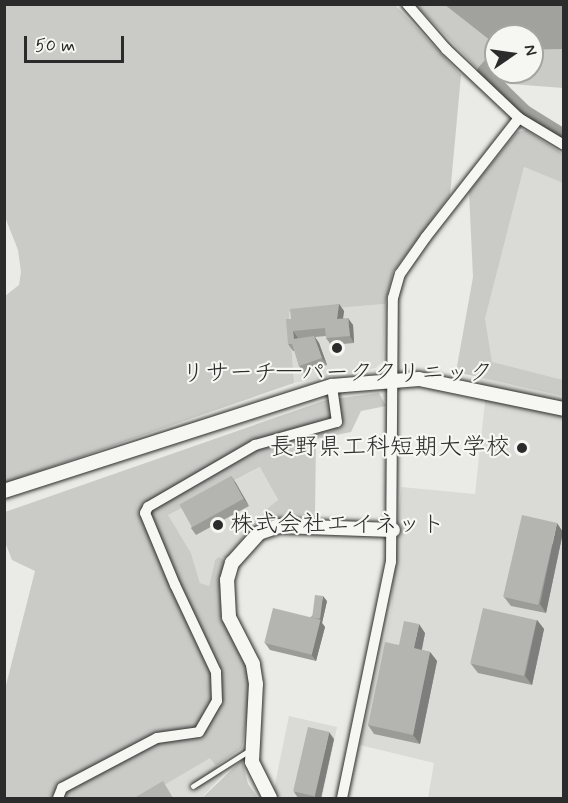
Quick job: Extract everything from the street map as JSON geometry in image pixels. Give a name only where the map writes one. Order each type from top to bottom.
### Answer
[{"type":"street","points":[[407,4],[446,49],[519,118],[564,145]]},
{"type":"street","points":[[342,798],[384,609],[393,530],[390,316],[400,274],[519,118]]},
{"type":"street","points":[[4,491],[332,386],[391,379],[440,382],[564,409]]},
{"type":"street","points":[[58,798],[62,788],[157,738],[198,732],[217,701],[216,672],[170,575],[145,513],[148,507],[255,445],[338,422],[332,386]]},
{"type":"street","points":[[270,798],[258,782],[251,749],[256,684],[253,664],[229,617],[227,580],[232,564],[259,533],[279,526],[393,530]]},
{"type":"lane","points":[[194,786],[251,749]]},
{"type":"shaded area","points":[[9,5],[395,5],[461,75],[450,195],[393,272],[385,304],[289,312],[294,383],[5,483],[5,296],[19,285],[21,272],[18,250],[5,217],[4,8]]},
{"type":"shaded area","points":[[416,5],[445,5],[484,36],[484,69],[481,72]]},
{"type":"shaded area","points":[[445,5],[563,5],[563,49],[544,50],[544,24],[484,24],[484,36]]},
{"type":"shaded area","points":[[563,49],[563,88],[512,84],[544,84],[544,50]]},
{"type":"shaded area","points":[[526,130],[563,154],[563,183],[524,167],[485,319],[492,362],[563,380],[563,396],[456,372],[473,277],[469,192],[517,132]]},
{"type":"shaded area","name":"長野県工科短期大学校","points":[[524,167],[563,183],[563,798],[428,798],[434,763],[360,745],[391,610],[401,487],[475,494],[485,402],[475,358]]},
{"type":"shaded area","name":"リサーチ―パーククリニック","points":[[385,304],[383,361],[376,368],[294,383],[289,312]]},
{"type":"shaded area","points":[[379,393],[386,406],[361,411],[351,432],[316,439],[315,517],[269,522],[266,510],[278,500],[260,467],[168,515],[191,553],[200,583],[209,586],[215,560],[219,557],[224,560],[220,599],[223,619],[248,666],[251,685],[242,748],[216,766],[210,758],[142,798],[5,798],[5,689],[35,571],[12,560],[5,542],[5,512],[326,400]]},
{"type":"shaded area","name":"株式会社エイネット","points":[[261,467],[278,501],[267,510],[269,522],[240,541],[226,558],[215,560],[209,586],[200,583],[191,553],[167,515]]},
{"type":"shaded area","points":[[289,716],[337,727],[322,798],[278,798],[273,794]]},
{"type":"shaded area","points":[[210,757],[223,775],[204,795],[206,798],[142,798]]},
{"type":"shaded area","points":[[242,760],[248,784],[258,798],[206,798],[204,796]]},
{"type":"building","points":[[339,304],[337,319],[348,318],[350,336],[326,338],[325,328],[293,331],[294,339],[314,336],[322,358],[299,366],[292,344],[288,344],[286,319],[291,319],[290,309]]},
{"type":"building","points":[[231,476],[244,499],[192,527],[179,505]]},
{"type":"building","points":[[522,515],[557,523],[538,605],[503,597]]},
{"type":"building","points":[[315,595],[323,596],[320,619],[312,618]]},
{"type":"building","points":[[273,608],[321,620],[312,655],[264,643]]},
{"type":"building","points":[[483,608],[537,620],[524,676],[470,664]]},
{"type":"building","points":[[404,621],[419,624],[414,648],[430,652],[413,735],[368,725],[385,642],[399,645]]},
{"type":"building","points":[[308,727],[329,732],[315,796],[293,791]]},
{"type":"building","points":[[163,781],[173,798],[134,798]]},
{"type":"waterway","points":[[496,84],[525,112],[564,136]]},
{"type":"place","name":"リサーチ―パーククリニック","points":[[337,348]]},
{"type":"place","name":"長野県工科短期大学校","points":[[522,448]]},
{"type":"place","name":"株式会社エイネット","points":[[218,525]]}]
